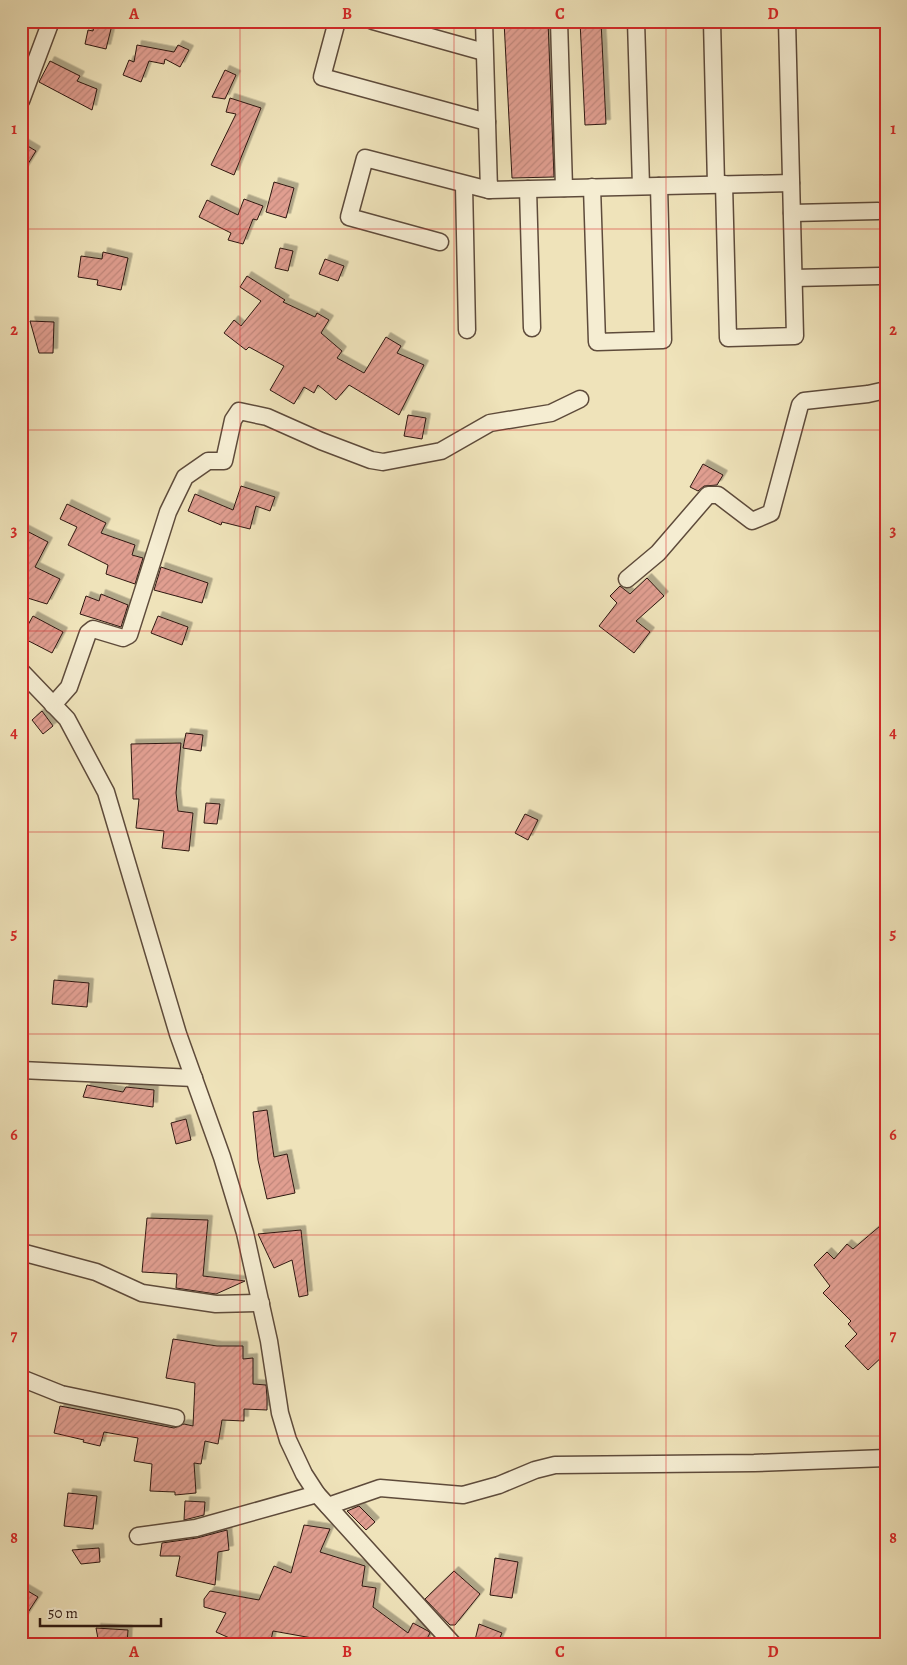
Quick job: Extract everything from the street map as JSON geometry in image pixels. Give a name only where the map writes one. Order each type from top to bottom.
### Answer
[{"type":"street","points":[[21,101],[51,21]]},
{"type":"street","points":[[337,21],[322,77],[487,122]]},
{"type":"street","points":[[373,21],[484,52]]},
{"type":"street","points":[[484,21],[489,190]]},
{"type":"street","points":[[559,21],[564,188]]},
{"type":"street","points":[[636,21],[641,186]]},
{"type":"street","points":[[712,21],[728,338],[795,336],[787,21]]},
{"type":"street","points":[[440,242],[349,217],[365,158],[489,190],[791,182]]},
{"type":"street","points":[[464,185],[467,330]]},
{"type":"street","points":[[592,187],[597,342],[663,340],[659,186]]},
{"type":"street","points":[[528,189],[532,328]]},
{"type":"street","points":[[792,213],[878,211]]},
{"type":"street","points":[[794,278],[880,276]]},
{"type":"street","points":[[627,579],[658,553],[708,495],[718,495],[749,520],[762,519],[774,509],[800,405],[804,401],[815,398],[868,394],[886,390]]},
{"type":"street","points":[[53,705],[69,687],[88,633],[92,629],[123,638],[128,635],[168,512],[185,476],[208,461],[224,461],[234,420],[239,411],[268,417],[321,441],[371,460],[383,462],[441,451],[490,423],[551,413],[580,399]]},
{"type":"street","points":[[21,671],[67,719],[106,792],[178,1034],[222,1157],[245,1233],[261,1303],[280,1413],[288,1440],[304,1474],[317,1494],[453,1644]]},
{"type":"street","points":[[21,1070],[194,1078]]},
{"type":"street","points":[[21,1252],[96,1272],[142,1293],[216,1304],[261,1303]]},
{"type":"street","points":[[21,1378],[61,1394],[176,1418]]},
{"type":"street","points":[[328,1506],[380,1488],[462,1495],[500,1485],[535,1470],[555,1465],[754,1464],[886,1458]]},
{"type":"street","points":[[138,1536],[196,1528],[317,1494]]},
{"type":"building","points":[[95,21],[113,21],[106,49],[85,44],[88,30],[93,31]]},
{"type":"building","points":[[504,21],[548,21],[554,177],[512,178]]},
{"type":"building","points":[[580,21],[601,21],[606,124],[585,125]]},
{"type":"building","points":[[137,45],[174,52],[178,45],[189,50],[180,67],[165,59],[164,64],[149,61],[141,82],[123,75],[129,60],[134,62]]},
{"type":"building","points":[[50,61],[80,76],[77,81],[97,89],[92,110],[39,82]]},
{"type":"building","points":[[225,70],[236,75],[225,99],[212,97]]},
{"type":"building","points":[[230,98],[261,108],[234,175],[211,165],[236,114],[226,112]]},
{"type":"building","points":[[21,142],[36,151],[21,175]]},
{"type":"building","points":[[274,182],[294,188],[286,218],[266,212]]},
{"type":"building","points":[[244,199],[263,206],[257,220],[253,219],[243,244],[228,240],[231,233],[199,217],[207,200],[238,215]]},
{"type":"building","points":[[280,248],[293,251],[288,271],[275,268]]},
{"type":"building","points":[[103,252],[128,258],[121,290],[97,285],[98,280],[78,277],[81,256],[102,259]]},
{"type":"building","points":[[325,259],[344,266],[338,281],[319,274]]},
{"type":"building","points":[[247,276],[285,300],[283,302],[315,317],[317,313],[329,320],[321,333],[342,351],[337,358],[364,373],[386,337],[401,346],[397,353],[424,365],[399,415],[349,385],[336,400],[318,385],[314,393],[304,387],[294,404],[270,390],[284,366],[249,347],[246,350],[224,333],[234,320],[241,326],[261,301],[240,287]]},
{"type":"building","points":[[30,321],[54,322],[53,353],[39,353]]},
{"type":"building","points":[[408,415],[426,418],[422,439],[404,436]]},
{"type":"building","points":[[703,464],[723,475],[717,485],[704,486],[698,491],[690,487]]},
{"type":"building","points":[[241,486],[275,497],[270,511],[256,506],[250,529],[222,522],[221,525],[188,511],[195,494],[233,510]]},
{"type":"building","points":[[67,504],[106,523],[101,533],[135,545],[132,555],[143,558],[135,584],[106,574],[108,565],[68,545],[77,527],[60,519]]},
{"type":"building","points":[[21,528],[48,542],[35,567],[60,579],[47,604],[21,596],[28,581],[21,593]]},
{"type":"building","points":[[161,567],[208,583],[202,603],[154,590]]},
{"type":"building","points":[[647,578],[664,596],[636,621],[650,632],[634,653],[599,626],[617,603],[610,596],[620,586],[630,594]]},
{"type":"building","points":[[101,594],[128,605],[121,627],[80,614],[86,596],[99,601]]},
{"type":"building","points":[[33,616],[63,632],[52,653],[21,637]]},
{"type":"building","points":[[158,616],[188,627],[182,645],[151,633]]},
{"type":"building","points":[[42,711],[53,726],[43,734],[32,720]]},
{"type":"building","points":[[186,733],[203,735],[201,751],[183,748]]},
{"type":"building","points":[[181,743],[176,793],[178,811],[193,813],[189,851],[162,848],[164,831],[136,828],[139,799],[133,799],[131,744]]},
{"type":"building","points":[[206,803],[220,804],[217,824],[204,823]]},
{"type":"building","points":[[525,814],[538,820],[528,840],[515,833]]},
{"type":"building","points":[[54,980],[89,983],[87,1007],[52,1004]]},
{"type":"building","points":[[87,1085],[123,1092],[126,1087],[154,1090],[153,1107],[83,1097]]},
{"type":"building","points":[[267,1110],[274,1157],[287,1154],[295,1193],[267,1199],[258,1160],[253,1112]]},
{"type":"building","points":[[186,1119],[191,1140],[176,1144],[171,1123]]},
{"type":"building","points":[[147,1218],[208,1220],[203,1276],[245,1281],[216,1294],[176,1288],[177,1274],[142,1272]]},
{"type":"building","points":[[880,1226],[886,1233],[886,1353],[868,1370],[845,1346],[857,1334],[848,1324],[851,1321],[823,1293],[830,1286],[814,1265],[827,1252],[834,1259],[847,1244],[853,1249]]},
{"type":"building","points":[[301,1230],[308,1295],[299,1297],[292,1260],[274,1268],[258,1234]]},
{"type":"building","points":[[173,1339],[217,1346],[243,1346],[243,1359],[253,1358],[253,1384],[266,1385],[267,1397],[267,1410],[244,1409],[244,1421],[222,1420],[218,1444],[205,1441],[201,1464],[194,1463],[196,1493],[175,1495],[175,1492],[150,1491],[152,1464],[134,1461],[138,1438],[104,1432],[100,1446],[54,1433],[60,1406],[174,1428],[184,1424],[193,1426],[195,1383],[166,1378]]},
{"type":"building","points":[[68,1493],[97,1496],[93,1529],[64,1526]]},
{"type":"building","points":[[185,1501],[205,1502],[204,1515],[184,1520]]},
{"type":"building","points":[[359,1506],[375,1522],[366,1530],[347,1511]]},
{"type":"building","points":[[304,1525],[330,1529],[320,1552],[365,1566],[362,1586],[376,1588],[373,1607],[408,1633],[413,1623],[428,1631],[430,1633],[424,1644],[327,1644],[329,1641],[273,1631],[270,1644],[243,1644],[216,1632],[226,1613],[204,1607],[204,1599],[210,1591],[259,1600],[274,1566],[291,1573]]},
{"type":"building","points":[[227,1530],[229,1550],[218,1552],[215,1585],[176,1576],[180,1556],[160,1556],[162,1543],[197,1538]]},
{"type":"building","points":[[99,1548],[100,1562],[81,1564],[72,1550]]},
{"type":"building","points":[[495,1558],[518,1562],[512,1598],[490,1595]]},
{"type":"building","points":[[454,1571],[480,1594],[455,1625],[450,1625],[425,1599]]},
{"type":"building","points":[[21,1587],[38,1597],[21,1623]]},
{"type":"building","points":[[479,1624],[502,1633],[497,1644],[474,1644]]},
{"type":"building","points":[[96,1628],[128,1630],[127,1644],[99,1644]]}]
